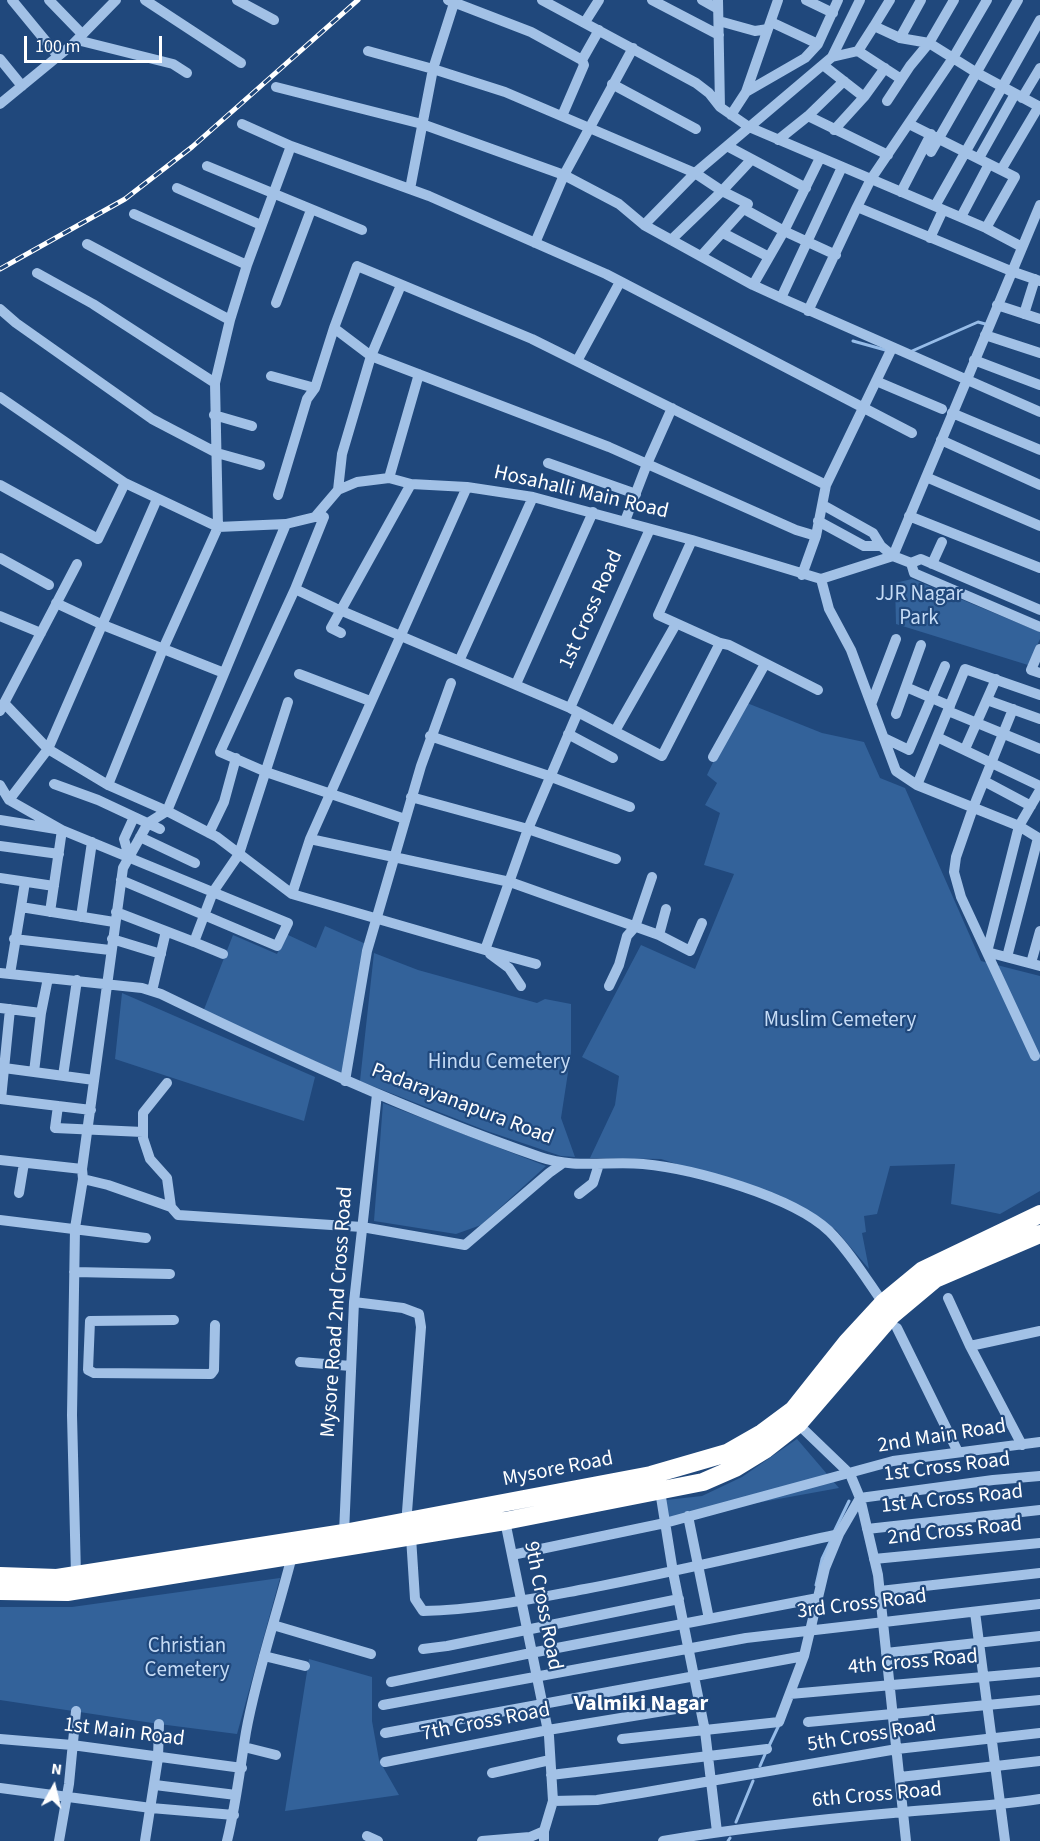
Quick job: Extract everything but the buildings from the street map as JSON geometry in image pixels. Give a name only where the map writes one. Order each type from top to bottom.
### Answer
[{"type":"highway","name":"Mysore Road","points":[[0,1576],[57,1578],[294,1548],[344,1533],[505,1521],[703,1482],[735,1468],[766,1449],[798,1424],[891,1315],[923,1270],[1040,1214]]},
{"type":"highway","name":"Mysore Road","points":[[0,1591],[67,1592],[294,1548],[410,1529],[651,1476],[727,1453],[762,1433],[793,1410],[847,1341],[891,1315],[935,1279],[1040,1234]]},
{"type":"street","points":[[12,0],[58,56]]},
{"type":"street","points":[[49,0],[79,37],[173,64],[187,73]]},
{"type":"street","points":[[145,0],[241,63]]},
{"type":"street","points":[[237,0],[274,20]]},
{"type":"street","points":[[542,0],[696,83],[709,93],[720,107],[748,127],[986,228],[1022,247]]},
{"type":"street","points":[[585,22],[599,0]]},
{"type":"street","points":[[652,0],[719,35]]},
{"type":"street","points":[[702,0],[718,4],[720,107]]},
{"type":"street","points":[[731,115],[746,92],[778,0]]},
{"type":"street","points":[[807,0],[833,13]]},
{"type":"street","points":[[746,92],[805,58],[818,44],[838,0]]},
{"type":"street","points":[[644,225],[695,173],[832,57],[860,0]]},
{"type":"street","points":[[832,57],[858,51],[890,0]]},
{"type":"street","points":[[900,38],[921,0]]},
{"type":"street","points":[[887,101],[929,43],[954,0]]},
{"type":"street","points":[[808,311],[871,179],[954,58],[987,0]]},
{"type":"street","points":[[901,192],[976,73],[1018,0]]},
{"type":"street","points":[[0,104],[58,56],[114,1]]},
{"type":"street","points":[[410,189],[433,69],[453,1],[531,32],[582,60],[584,65],[562,116]]},
{"type":"street","points":[[930,238],[939,208],[965,152],[1040,20]]},
{"type":"street","points":[[718,21],[755,31],[770,25],[818,44]]},
{"type":"street","points":[[874,26],[900,38],[929,43],[976,73],[1039,107],[1001,170]]},
{"type":"street","points":[[582,60],[599,30]]},
{"type":"street","points":[[535,243],[564,175],[633,48]]},
{"type":"street","points":[[368,51],[506,92],[695,173],[722,191],[748,204],[701,256]]},
{"type":"street","points":[[858,51],[902,79]]},
{"type":"street","points":[[0,59],[22,86]]},
{"type":"street","points":[[823,65],[864,97]]},
{"type":"street","points":[[834,130],[864,97],[885,68]]},
{"type":"street","points":[[979,158],[1040,68]]},
{"type":"street","points":[[778,140],[808,116],[844,81]]},
{"type":"street","points":[[612,84],[696,129]]},
{"type":"street","points":[[276,87],[422,124],[564,175],[619,204],[644,225],[753,285],[896,352],[966,379],[1040,412]]},
{"type":"street","points":[[808,116],[888,155]]},
{"type":"street","points":[[909,123],[1015,177],[986,228]]},
{"type":"street","points":[[242,124],[291,146],[410,189],[620,282],[912,433]]},
{"type":"street","points":[[931,152],[935,136]]},
{"type":"street","points":[[108,785],[163,649],[218,527],[218,453],[214,415],[214,382],[247,265],[291,146]]},
{"type":"street","points":[[727,146],[806,188]]},
{"type":"street","points":[[753,285],[784,231],[820,158]]},
{"type":"street","points":[[671,240],[751,160]]},
{"type":"street","points":[[961,218],[989,164]]},
{"type":"street","points":[[207,166],[362,230]]},
{"type":"street","points":[[781,298],[842,167]]},
{"type":"street","points":[[177,188],[261,225]]},
{"type":"street","points":[[893,556],[941,440],[947,411],[966,379],[1040,205]]},
{"type":"street","points":[[857,207],[1038,280],[1024,314]]},
{"type":"street","points":[[744,209],[836,255]]},
{"type":"street","points":[[276,303],[311,210]]},
{"type":"street","points":[[134,214],[247,265]]},
{"type":"street","points":[[723,233],[769,257]]},
{"type":"street","points":[[87,244],[230,320]]},
{"type":"street","points":[[278,495],[307,399],[315,388],[357,266],[532,339],[826,484]]},
{"type":"street","points":[[38,273],[93,304],[214,382]]},
{"type":"street","points":[[577,361],[620,282]]},
{"type":"street","points":[[315,517],[338,490],[342,454],[371,356],[401,285]]},
{"type":"street","points":[[997,305],[1040,319]]},
{"type":"street","points":[[0,309],[16,323],[152,420],[218,453],[260,465]]},
{"type":"street","points":[[334,328],[371,356],[609,447],[816,536]]},
{"type":"street","points":[[988,328],[1040,353]]},
{"type":"street","points":[[802,575],[816,536],[826,484],[876,381],[896,352]]},
{"type":"street","points":[[974,360],[1040,385]]},
{"type":"street","points":[[389,478],[419,375]]},
{"type":"street","points":[[271,376],[315,388]]},
{"type":"street","points":[[876,381],[1040,450]]},
{"type":"street","points":[[0,397],[126,483],[157,500],[218,527],[286,524],[324,517],[295,589],[220,752],[266,772],[405,819]]},
{"type":"street","points":[[625,521],[672,408]]},
{"type":"street","points":[[214,415],[252,426]]},
{"type":"street","points":[[941,440],[1040,485]]},
{"type":"street","points":[[548,463],[636,494]]},
{"type":"street","points":[[926,477],[1040,526]]},
{"type":"street","name":"Hosahalli Main Road","points":[[338,490],[357,482],[389,478],[411,484],[467,487],[532,497],[692,540],[820,579]]},
{"type":"street","points":[[0,485],[98,539],[126,483]]},
{"type":"street","points":[[341,633],[331,628],[411,484]]},
{"type":"street","points":[[292,894],[310,839],[467,487]]},
{"type":"street","points":[[460,660],[532,497]]},
{"type":"street","points":[[9,800],[48,749],[157,500]]},
{"type":"street","points":[[823,505],[873,533],[880,546],[893,556],[911,564],[914,573],[1040,627]]},
{"type":"street","points":[[516,684],[593,512]]},
{"type":"street","points":[[909,516],[1040,568]]},
{"type":"street","points":[[818,521],[864,546],[880,546]]},
{"type":"street","points":[[76,1575],[72,1415],[75,1228],[111,944],[123,868],[148,823],[167,811],[286,524]]},
{"type":"street","name":"1st Cross Road","points":[[485,950],[528,829],[568,734],[574,710],[650,529]]},
{"type":"street","points":[[692,540],[658,615],[729,645],[818,690]]},
{"type":"street","points":[[932,564],[942,542]]},
{"type":"street","points":[[893,556],[820,579],[829,609],[851,650],[872,702],[896,771],[917,785],[1019,826],[1039,838],[1007,957]]},
{"type":"street","points":[[0,558],[49,585]]},
{"type":"street","points":[[911,564],[921,559],[1040,610]]},
{"type":"street","points":[[77,564],[3,699],[48,749],[108,785],[167,811],[209,833],[292,894],[376,920],[536,964]]},
{"type":"street","points":[[295,589],[341,611],[574,710],[662,756],[720,643]]},
{"type":"street","points":[[56,603],[103,625],[224,673]]},
{"type":"street","points":[[0,616],[41,633]]},
{"type":"street","points":[[615,731],[676,624]]},
{"type":"street","points":[[872,702],[897,639]]},
{"type":"street","points":[[896,714],[921,645]]},
{"type":"street","points":[[1040,649],[1031,670],[1040,673]]},
{"type":"street","points":[[713,757],[765,664]]},
{"type":"street","points":[[884,738],[909,750],[945,666]]},
{"type":"street","points":[[917,785],[965,669],[1040,695]]},
{"type":"street","points":[[299,674],[370,701]]},
{"type":"street","points":[[965,749],[996,679]]},
{"type":"street","points":[[345,1081],[367,951],[430,736],[451,683]]},
{"type":"street","points":[[906,687],[931,697],[977,723],[1040,748]]},
{"type":"street","points":[[987,700],[1040,719]]},
{"type":"street","points":[[194,942],[213,892],[238,854],[288,702]]},
{"type":"street","points":[[1013,709],[973,808],[956,857],[954,872],[960,897],[1035,1056]]},
{"type":"street","points":[[568,734],[614,758]]},
{"type":"street","points":[[430,736],[549,776],[630,807]]},
{"type":"street","points":[[937,737],[1040,788],[1019,826],[987,951]]},
{"type":"street","points":[[209,833],[224,801],[236,758]]},
{"type":"street","points":[[984,781],[1030,806]]},
{"type":"street","points":[[54,784],[98,800],[160,829]]},
{"type":"street","points":[[0,785],[9,800],[62,830],[288,923],[278,946],[121,880]]},
{"type":"street","points":[[411,797],[528,829],[616,859]]},
{"type":"street","points":[[129,856],[124,839],[134,817]]},
{"type":"street","points":[[0,819],[62,830]]},
{"type":"street","points":[[50,912],[62,830]]},
{"type":"street","points":[[140,837],[195,863]]},
{"type":"street","points":[[310,839],[510,882],[659,935],[690,951],[702,923]]},
{"type":"street","points":[[81,917],[92,842]]},
{"type":"street","points":[[0,846],[59,854]]},
{"type":"street","points":[[609,986],[652,877]]},
{"type":"street","points":[[0,881],[54,886]]},
{"type":"street","points":[[5,973],[25,882]]},
{"type":"street","points":[[21,907],[81,917],[115,917],[166,931],[223,954]]},
{"type":"street","points":[[659,935],[666,909]]},
{"type":"street","points":[[152,991],[166,931]]},
{"type":"street","points":[[987,951],[1036,964],[1040,931]]},
{"type":"street","points":[[14,939],[111,944],[161,954]]},
{"type":"street","points":[[485,950],[509,968],[522,986]]},
{"type":"street","name":"Padarayanapura Road","points":[[5,973],[106,983],[152,991],[345,1081],[467,1131],[542,1158],[563,1163],[641,1164],[695,1173],[785,1204],[803,1213],[830,1232],[891,1315],[958,1452]]},
{"type":"street","points":[[34,1072],[48,978]]},
{"type":"street","points":[[63,1076],[77,980]]},
{"type":"street","points":[[42,1013],[5,1008],[4,1068],[0,1099],[91,1110]]},
{"type":"street","points":[[4,1068],[94,1080]]},
{"type":"street","points":[[167,1083],[143,1113],[143,1138],[150,1159],[167,1178],[171,1207]]},
{"type":"street","name":"Mysore Road 2nd Cross Road","points":[[344,1533],[354,1302],[377,1094]]},
{"type":"street","points":[[58,1106],[55,1128],[143,1132]]},
{"type":"street","points":[[0,1160],[82,1174],[171,1207],[178,1215],[362,1227],[465,1245],[563,1163]]},
{"type":"street","points":[[19,1193],[24,1163]]},
{"type":"street","points":[[579,1194],[594,1183],[599,1164]]},
{"type":"street","points":[[0,1220],[146,1238]]},
{"type":"street","points":[[74,1272],[170,1274]]},
{"type":"street","points":[[948,1298],[970,1346],[1022,1445]]},
{"type":"street","points":[[354,1302],[403,1308],[419,1314],[421,1327],[407,1512],[415,1599],[423,1611],[457,1610],[522,1601],[674,1572],[839,1534]]},
{"type":"street","points":[[174,1320],[92,1320],[88,1323],[88,1370],[94,1373],[211,1374],[214,1370],[215,1325]]},
{"type":"street","points":[[73,1327],[88,1328]]},
{"type":"street","points":[[970,1346],[1040,1331]]},
{"type":"street","points":[[73,1358],[88,1358]]},
{"type":"street","points":[[300,1362],[351,1366]]},
{"type":"street","points":[[798,1424],[850,1474],[860,1498],[880,1591],[906,1841]]},
{"type":"street","name":"2nd Main Road","points":[[512,1555],[665,1523],[893,1461],[1040,1442]]},
{"type":"street","name":"1st Cross Road","points":[[860,1498],[1040,1476]]},
{"type":"street","points":[[660,1491],[705,1731],[717,1832]]},
{"type":"street","points":[[622,1739],[778,1722],[804,1656],[825,1568],[839,1534],[860,1498]]},
{"type":"street","name":"1st A Cross Road","points":[[867,1529],[1040,1510]]},
{"type":"street","points":[[688,1516],[709,1619]]},
{"type":"street","name":"9th Cross Road","points":[[505,1521],[548,1730],[553,1801],[544,1836]]},
{"type":"street","name":"2nd Cross Road","points":[[874,1559],[1040,1544]]},
{"type":"street","points":[[227,1841],[234,1815],[246,1732],[294,1548]]},
{"type":"street","points":[[880,1591],[1040,1573]]},
{"type":"street","points":[[423,1649],[680,1599]]},
{"type":"street","points":[[390,1682],[816,1599]]},
{"type":"street","name":"3rd Cross Road","points":[[384,1706],[746,1638],[1040,1604]]},
{"type":"street","points":[[975,1612],[1005,1841]]},
{"type":"street","points":[[273,1625],[371,1654]]},
{"type":"street","points":[[886,1653],[1040,1636]]},
{"type":"street","points":[[264,1656],[305,1666]]},
{"type":"street","points":[[385,1733],[804,1656]]},
{"type":"street","name":"4th Cross Road","points":[[790,1694],[1040,1672]]},
{"type":"street","points":[[808,1722],[893,1716],[1040,1700]]},
{"type":"street","name":"7th Cross Road","points":[[385,1762],[548,1730],[700,1705]]},
{"type":"street","points":[[59,1841],[67,1797],[76,1711]]},
{"type":"street","points":[[145,1841],[158,1758],[159,1724]]},
{"type":"street","name":"5th Cross Road","points":[[553,1801],[597,1800],[711,1783],[897,1749],[1040,1733]]},
{"type":"street","name":"1st Main Road","points":[[0,1738],[72,1745],[242,1768]]},
{"type":"street","points":[[244,1747],[276,1755]]},
{"type":"street","points":[[551,1775],[767,1749]]},
{"type":"street","points":[[492,1773],[550,1760]]},
{"type":"street","points":[[900,1777],[1040,1761]]},
{"type":"street","points":[[154,1785],[236,1795]]},
{"type":"street","points":[[0,1788],[151,1808],[234,1815]]},
{"type":"street","name":"6th Cross Road","points":[[663,1841],[717,1832],[903,1812],[1001,1805],[1040,1799]]},
{"type":"street","points":[[367,1836],[378,1841]]},
{"type":"street","points":[[483,1841],[544,1836]]},
{"type":"green space","name":"JJR Nagar Park","points":[[912,579],[1040,632],[1040,639],[1028,665],[896,624],[895,583]]},
{"type":"green space","name":"Muslim Cemetery","points":[[742,701],[822,733],[864,742],[880,778],[905,788],[981,961],[1040,976],[1040,1191],[1000,1214],[951,1204],[955,1164],[890,1166],[877,1214],[864,1216],[866,1232],[862,1233],[869,1269],[836,1230],[803,1208],[774,1195],[661,1159],[590,1158],[615,1105],[619,1076],[582,1057],[641,945],[695,969],[734,874],[704,865],[720,813],[705,805],[717,783],[707,775]]},
{"type":"green space","points":[[325,926],[366,944],[342,1073],[203,1012],[233,935],[277,954],[286,934],[316,948]]},
{"type":"green space","name":"Hindu Cemetery","points":[[374,953],[418,970],[537,1003],[545,999],[571,1004],[571,1053],[561,1118],[575,1157],[561,1156],[487,1131],[360,1081]]},
{"type":"green space","points":[[122,993],[315,1077],[304,1121],[115,1059]]},
{"type":"green space","name":"Hindu Cemetery","points":[[383,1103],[546,1166],[481,1225],[456,1234],[374,1221]]},
{"type":"green space","points":[[797,1439],[839,1488],[668,1519],[666,1500],[702,1496],[742,1477]]},
{"type":"green space","name":"Christian Cemetery","points":[[280,1578],[237,1734],[0,1700],[0,1607],[72,1607]]},
{"type":"green space","points":[[309,1659],[372,1677],[372,1721],[379,1760],[399,1795],[285,1811]]},
{"type":"waterway","points":[[912,351],[978,322],[989,325]]},
{"type":"waterway","points":[[853,341],[889,351]]},
{"type":"waterway","points":[[834,1532],[849,1501]]},
{"type":"waterway","points":[[816,1585],[822,1559],[832,1538]]},
{"type":"waterway","points":[[769,1746],[779,1725]]},
{"type":"waterway","points":[[760,1766],[766,1752]]},
{"type":"waterway","points":[[736,1822],[753,1781]]},
{"type":"railway","points":[[0,269],[125,199],[192,147],[358,0]]},
{"type":"district","name":"Valmiki Nagar","points":[[641,1705]]}]
